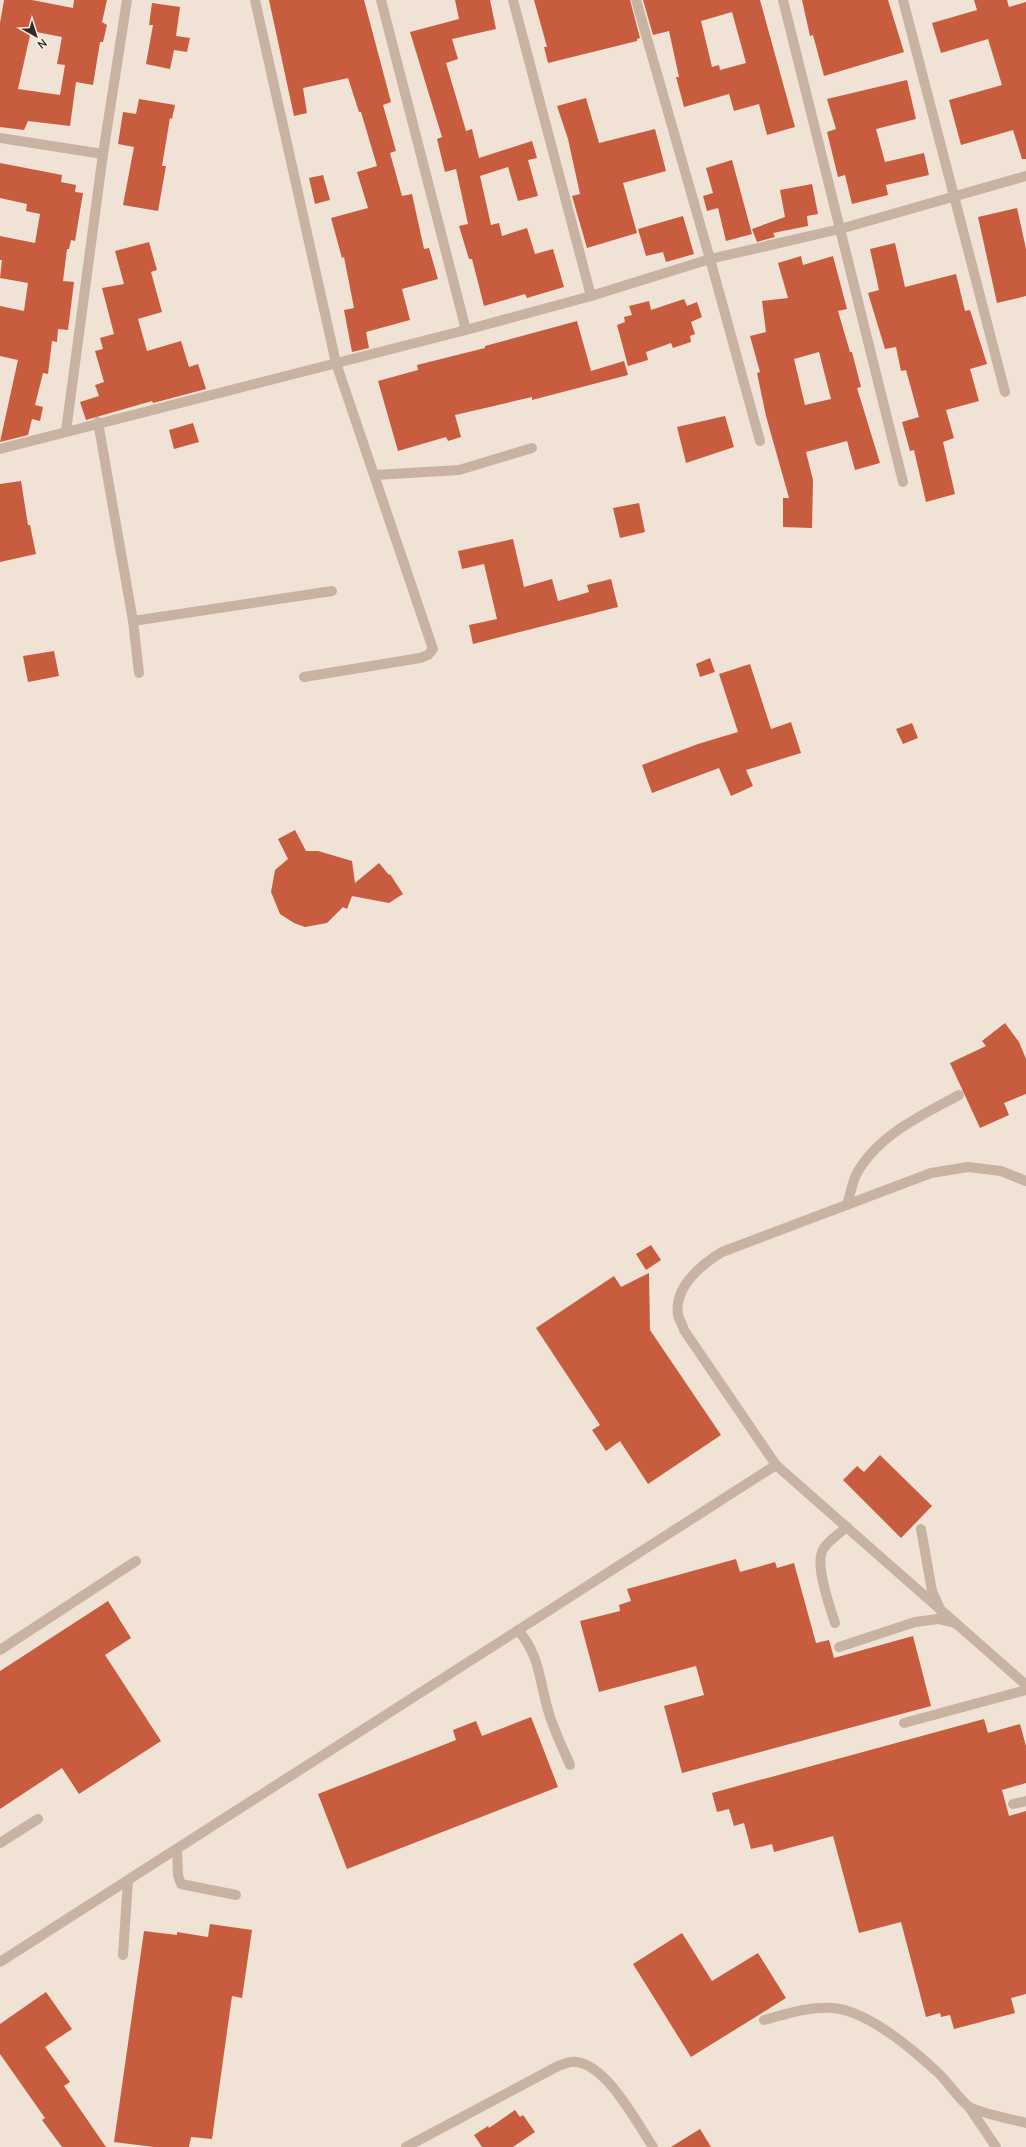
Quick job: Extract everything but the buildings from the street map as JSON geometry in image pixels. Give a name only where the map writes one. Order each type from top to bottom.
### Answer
[{"type":"street","points":[[66,431],[103,154],[127,0]]},
{"type":"street","points":[[255,0],[336,363],[433,649],[428,655],[420,658],[304,677]]},
{"type":"street","points":[[381,0],[466,330]]},
{"type":"street","points":[[513,0],[591,296]]},
{"type":"street","points":[[636,0],[760,441]]},
{"type":"street","points":[[783,0],[903,482]]},
{"type":"street","points":[[903,0],[1005,392]]},
{"type":"street","points":[[0,138],[103,154]]},
{"type":"street","points":[[0,449],[98,422],[466,330],[591,296],[710,259],[840,229],[1026,176]]},
{"type":"street","points":[[98,422],[133,621],[139,674]]},
{"type":"street","points":[[375,475],[459,470],[532,448]]},
{"type":"street","points":[[133,621],[332,591]]},
{"type":"street","points":[[847,1205],[856,1175],[878,1145],[921,1116],[959,1095]]},
{"type":"street","points":[[1026,1181],[1001,1171],[968,1168],[931,1173],[722,1252],[702,1264],[689,1278],[680,1298],[678,1315],[684,1330],[776,1465],[1026,1685]]},
{"type":"street","points":[[0,1962],[776,1465]]},
{"type":"street","points":[[835,1623],[823,1587],[821,1554],[824,1548],[847,1527]]},
{"type":"street","points":[[921,1529],[932,1591],[941,1611]]},
{"type":"street","points":[[0,1650],[136,1561]]},
{"type":"street","points":[[839,1647],[915,1622],[938,1619],[955,1623]]},
{"type":"street","points":[[518,1630],[533,1650],[540,1669],[548,1712],[570,1765]]},
{"type":"street","points":[[904,1723],[1026,1690]]},
{"type":"street","points":[[1013,1804],[1026,1801]]},
{"type":"street","points":[[0,1844],[38,1819]]},
{"type":"street","points":[[177,1848],[178,1875],[182,1884],[236,1895]]},
{"type":"street","points":[[123,1955],[128,1880]]},
{"type":"street","points":[[764,2020],[812,2008],[834,2008],[858,2015],[888,2034],[936,2070],[969,2107],[996,2147]]},
{"type":"street","points":[[412,2145],[558,2066],[576,2062],[584,2064],[608,2082],[618,2094],[653,2147]]},
{"type":"street","points":[[969,2107],[1026,2123]]}]
